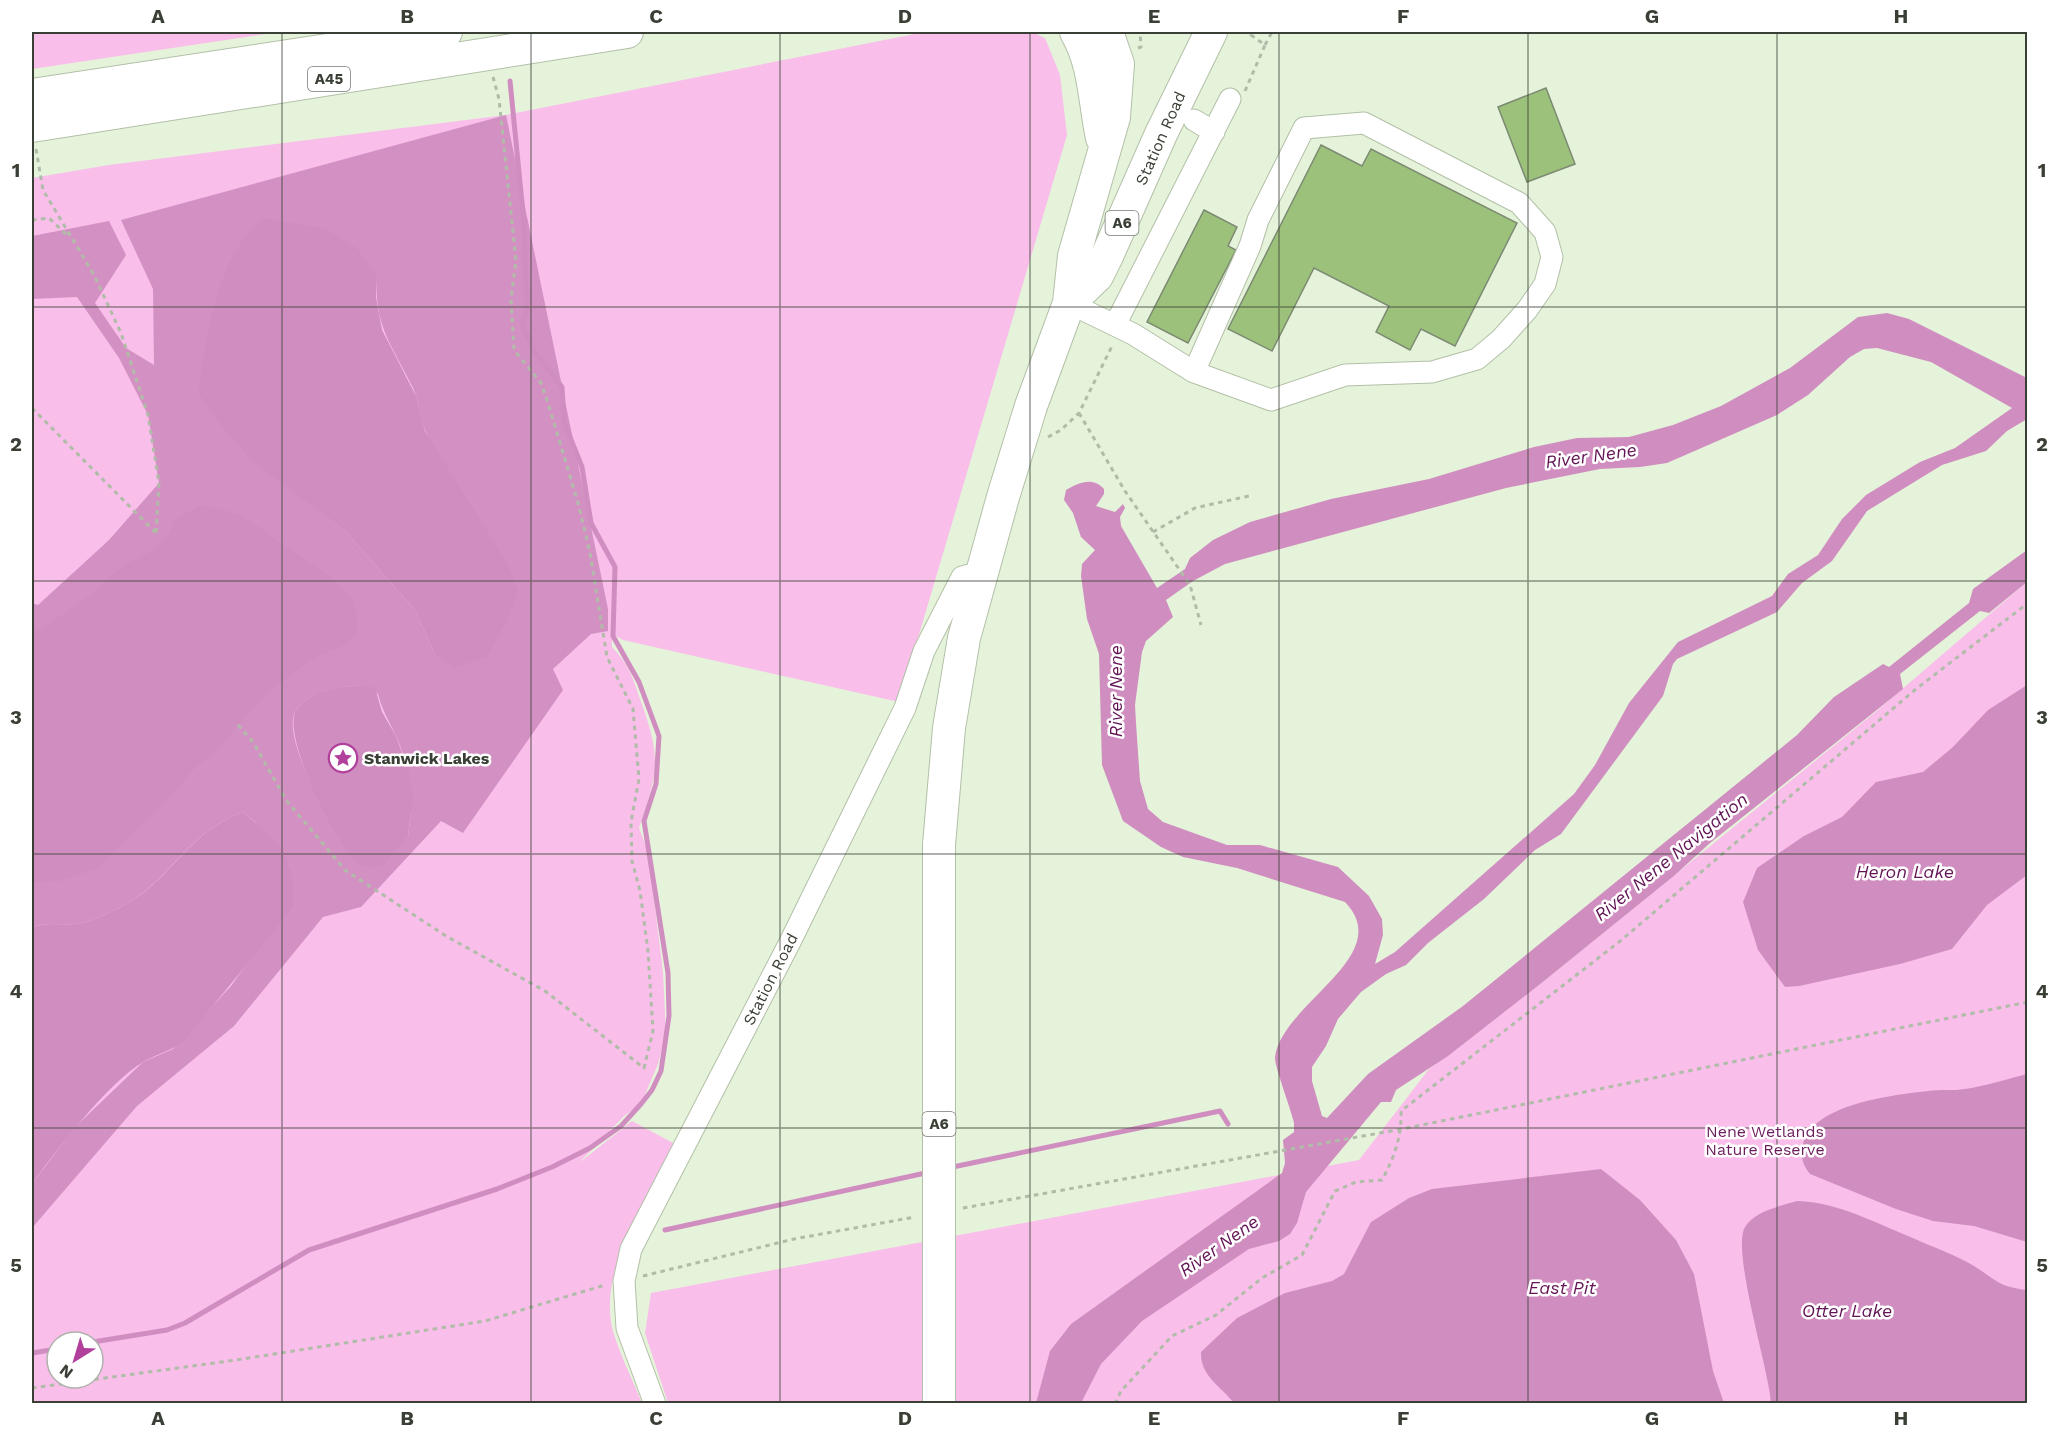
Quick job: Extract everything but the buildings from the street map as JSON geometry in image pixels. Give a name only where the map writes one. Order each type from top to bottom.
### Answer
[{"type":"highway","name":"A45","points":[[32,95],[446,32]]},
{"type":"highway","name":"A45","points":[[34,135],[627,32]]},
{"type":"highway","name":"A6","points":[[1076,32],[1087,52],[1092,69],[1095,105],[1104,147]]},
{"type":"highway","name":"Station Road","points":[[939,1404],[939,845],[949,728],[964,638],[980,578],[1031,406],[1069,303],[1074,256],[1114,117],[1118,92],[1118,64],[1107,32]]},
{"type":"highway","name":"Station Road","points":[[1069,303],[1097,276],[1211,32]]},
{"type":"street","points":[[1115,325],[1230,99]]},
{"type":"street","points":[[1194,120],[1214,132]]},
{"type":"street","points":[[1069,303],[1115,325],[1194,372],[1271,400],[1345,375],[1432,372],[1477,359],[1501,339],[1527,310],[1545,284],[1552,257],[1545,232],[1519,203],[1364,123],[1304,128],[1258,220],[1250,246],[1194,372]]},
{"type":"street","name":"Station Road","points":[[655,1404],[627,1328],[615,1283],[639,1231],[785,952],[894,729],[924,651],[946,604],[962,577],[969,575],[980,578]]},
{"type":"path","points":[[1134,49],[1141,47],[1140,32]]},
{"type":"path","points":[[1265,45],[1272,32]]},
{"type":"path","points":[[238,725],[252,742],[286,800],[345,870],[446,936],[545,991],[644,1068],[653,1031],[648,951],[640,891],[632,861],[631,822],[639,779],[633,709],[607,657],[580,513],[548,403],[541,383],[514,350],[511,300],[516,261],[499,99],[492,72]]},
{"type":"path","points":[[32,408],[156,533],[159,483],[148,415],[121,333],[94,275],[43,190],[34,135]]},
{"type":"path","points":[[32,220],[50,218],[72,240]]},
{"type":"path","points":[[1079,413],[1125,491],[1190,585],[1202,625]]},
{"type":"path","points":[[1153,532],[1195,508],[1253,495]]},
{"type":"path","points":[[1115,1404],[1121,1391],[1172,1336],[1216,1315],[1262,1278],[1302,1255],[1335,1191],[1356,1182],[1382,1180],[1392,1162],[1402,1129],[1401,1111],[1619,942],[1916,689],[2028,603]]},
{"type":"path","points":[[1265,1153],[1385,1130],[1402,1129],[2028,1002]]},
{"type":"path","points":[[32,1388],[485,1321],[615,1283]]},
{"type":"green space","points":[[32,32],[279,32],[32,69]]},
{"type":"green space","name":"Stanwick Lakes","points":[[925,32],[1032,32],[1045,38],[1060,75],[1067,135],[899,702],[623,640],[612,634],[612,647],[632,677],[652,735],[654,777],[639,828],[648,851],[663,972],[666,1033],[658,1064],[641,1104],[624,1116],[579,1163],[632,1121],[675,1144],[641,1207],[620,1253],[610,1299],[613,1331],[642,1403],[32,1404],[32,178],[109,165],[506,115]]},
{"type":"green space","name":"Nene Wetlands Nature Reserve","points":[[2027,582],[2027,1403],[668,1403],[645,1333],[651,1293],[1359,1160],[1429,1069],[1544,981],[1873,714]]},
{"type":"shaded area","points":[[506,115],[608,609],[608,631],[591,634],[553,669],[563,690],[463,833],[441,821],[361,907],[323,917],[234,1026],[137,1106],[32,1228],[32,1184],[75,1127],[143,1062],[173,1049],[231,986],[258,948],[293,908],[289,864],[255,822],[243,812],[224,821],[194,842],[157,880],[128,903],[82,923],[44,924],[32,928],[32,603],[38,605],[109,540],[159,483],[148,415],[119,358],[77,297],[32,299],[32,236],[109,221],[126,255],[95,303],[126,348],[154,365],[153,289],[121,220]],"holes":[[[377,277],[378,309],[382,323],[413,388],[426,432],[447,472],[509,569],[519,590],[435,655],[415,610],[346,532],[320,512]],[[365,685],[378,694],[405,761],[411,797],[408,836],[340,841],[299,754],[293,720],[297,709],[319,693]]]},
{"type":"water","points":[[262,218],[325,228],[358,249],[377,277],[376,297],[382,330],[416,396],[425,431],[506,561],[519,590],[507,621],[488,656],[455,668],[435,655],[415,610],[346,532],[252,461],[218,422],[198,393],[207,336],[221,281],[238,247]]},
{"type":"water","points":[[1887,313],[1909,319],[2027,378],[2027,419],[2007,431],[1986,451],[1942,465],[1867,511],[1832,561],[1802,583],[1777,612],[1677,659],[1673,664],[1663,696],[1561,834],[1535,850],[1484,899],[1428,943],[1406,965],[1386,974],[1361,992],[1338,1019],[1326,1046],[1312,1067],[1312,1081],[1322,1116],[1327,1118],[1368,1074],[1463,1006],[1797,735],[1834,697],[1883,664],[1889,667],[1969,603],[1973,589],[2027,550],[2027,582],[1989,613],[1980,611],[1900,674],[1903,689],[1710,843],[1675,875],[1544,981],[1448,1056],[1396,1090],[1391,1102],[1381,1102],[1306,1192],[1297,1223],[1290,1234],[1279,1241],[1249,1249],[1142,1321],[1101,1364],[1081,1403],[1036,1403],[1050,1351],[1071,1324],[1282,1173],[1285,1163],[1283,1140],[1294,1132],[1294,1123],[1275,1057],[1282,1037],[1296,1018],[1348,961],[1357,941],[1357,922],[1345,902],[1237,868],[1183,857],[1161,847],[1123,821],[1102,765],[1099,654],[1087,619],[1081,576],[1082,564],[1095,550],[1081,537],[1073,513],[1064,500],[1066,490],[1080,483],[1095,483],[1104,489],[1104,494],[1096,506],[1115,512],[1123,504],[1125,508],[1120,517],[1121,526],[1157,588],[1185,569],[1190,558],[1213,540],[1250,522],[1331,499],[1429,479],[1534,447],[1577,438],[1629,437],[1673,425],[1721,406],[1790,368],[1858,317]],"holes":[[[1877,348],[1931,362],[2012,408],[1955,448],[1920,462],[1866,495],[1842,519],[1818,555],[1788,574],[1772,596],[1678,642],[1629,703],[1595,765],[1574,794],[1395,952],[1375,964],[1383,935],[1382,919],[1369,896],[1338,867],[1260,845],[1227,845],[1163,822],[1148,809],[1140,781],[1135,705],[1142,652],[1146,641],[1173,617],[1166,600],[1193,581],[1225,564],[1506,488],[1600,469],[1667,463],[1777,415],[1808,395],[1850,357],[1864,349]]]},
{"type":"water","points":[[199,506],[228,511],[240,516],[333,579],[346,591],[355,606],[357,633],[347,644],[316,657],[269,691],[213,755],[197,766],[169,798],[98,868],[61,881],[32,882],[32,628],[41,629],[86,598],[124,565],[152,551],[168,536],[174,520]]},
{"type":"water","points":[[365,685],[375,688],[382,712],[396,736],[409,772],[413,796],[408,836],[383,866],[373,868],[357,863],[336,835],[324,813],[303,763],[296,740],[294,722],[297,709],[311,697],[328,690]]},
{"type":"water","name":"Heron Lake","points":[[2027,685],[2027,875],[1987,905],[1952,949],[1900,964],[1785,987],[1758,950],[1743,902],[1757,868],[1804,836],[1842,817],[1876,782],[1923,772],[1953,747],[1988,710]]},
{"type":"water","points":[[243,812],[276,842],[283,852],[292,875],[293,908],[184,1041],[143,1062],[98,1101],[32,1184],[32,928],[44,924],[82,923],[128,903],[158,880],[208,831]]},
{"type":"water","points":[[2027,1074],[2027,1242],[1974,1226],[1933,1221],[1896,1209],[1810,1174],[1803,1163],[1802,1148],[1810,1130],[1822,1119],[1838,1111],[1856,1104],[1895,1095],[1965,1089]]},
{"type":"water","name":"East Pit","points":[[1601,1169],[1640,1200],[1676,1240],[1694,1274],[1713,1371],[1724,1403],[1234,1403],[1204,1368],[1201,1352],[1237,1318],[1285,1293],[1332,1281],[1344,1274],[1371,1222],[1409,1198],[1432,1189]]},
{"type":"water","name":"Otter Lake","points":[[1797,1201],[1828,1205],[1858,1215],[1960,1258],[2004,1285],[2027,1290],[2027,1403],[1771,1403],[1747,1284],[1742,1240],[1749,1221],[1768,1210]]},
{"type":"waterway","points":[[105,1340],[167,1330],[185,1323],[309,1250],[497,1189],[552,1167],[590,1148],[621,1126],[652,1090],[661,1071],[669,1016],[668,973],[644,821],[656,784],[659,736],[639,682],[613,636],[615,567],[591,523],[582,467],[564,422],[562,387],[537,355],[522,325],[527,311],[524,223],[510,81]]},
{"type":"waterway","points":[[948,1168],[1220,1111],[1228,1124]]},
{"type":"waterway","points":[[665,1230],[930,1172]]},
{"type":"waterway","points":[[32,1353],[45,1351]]},
{"type":"place","name":"Stanwick Lakes","points":[[343,758]]},
{"type":"water label","name":"River Nene","points":[[1591,456]]},
{"type":"water label","name":"River Nene","points":[[1116,691]]},
{"type":"water label","name":"River Nene Navigation","points":[[1671,857]]},
{"type":"water label","name":"River Nene","points":[[1219,1246]]}]
